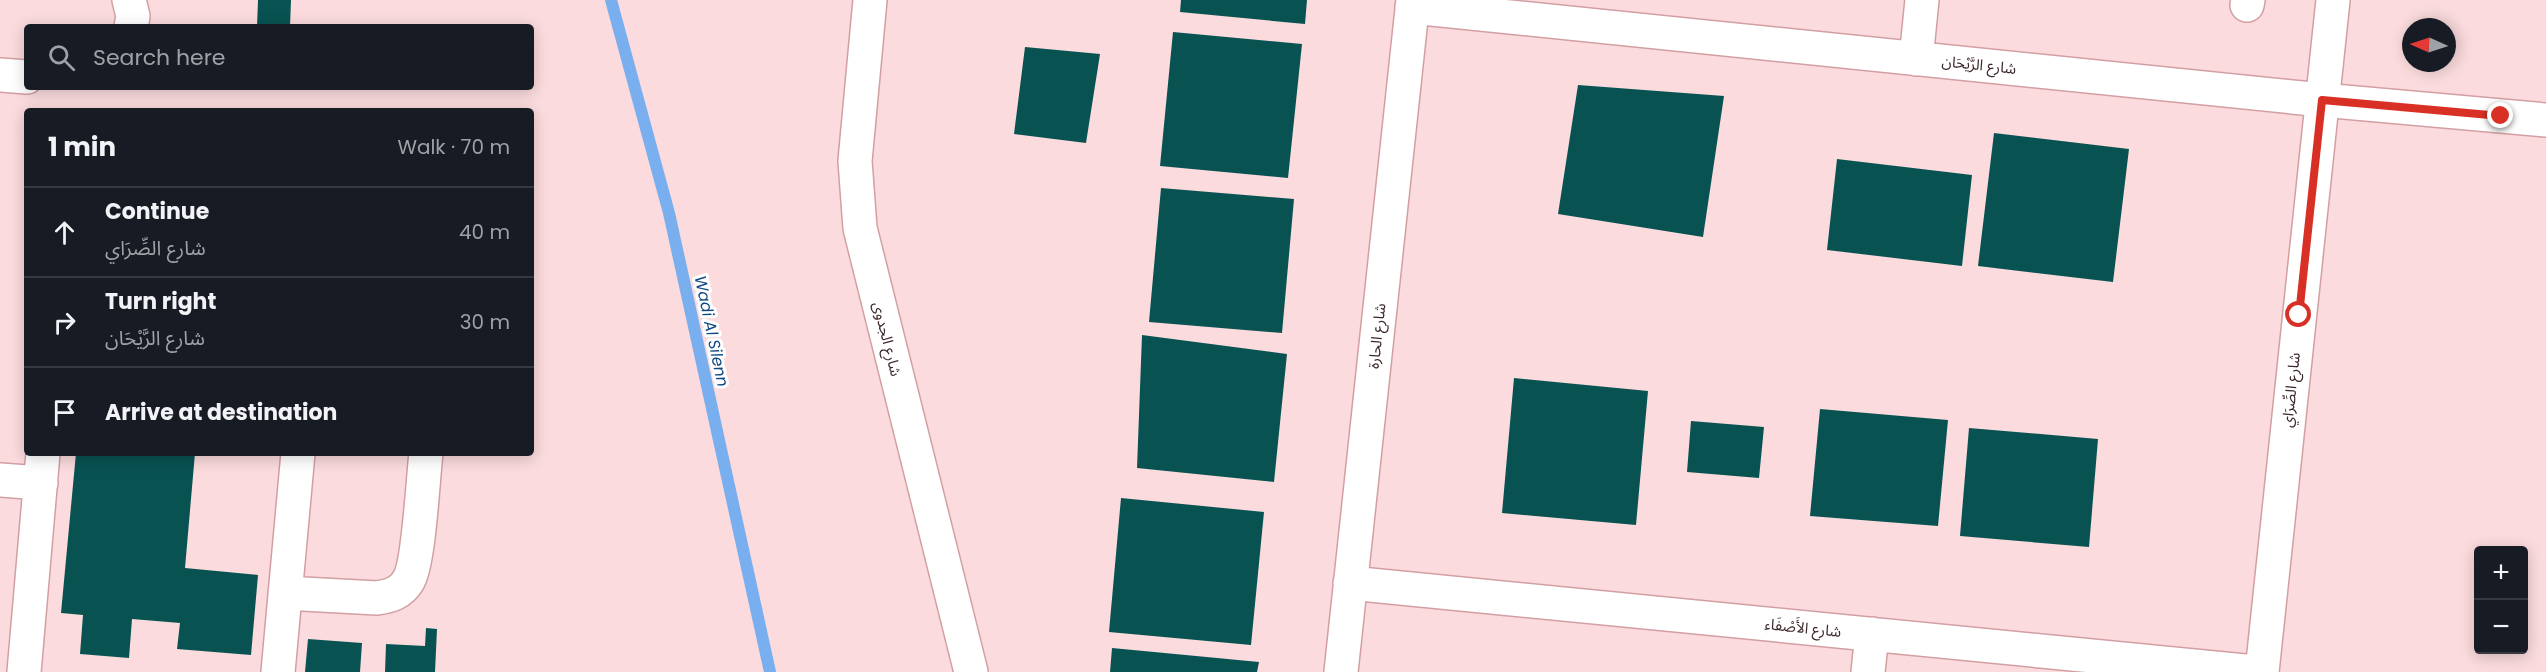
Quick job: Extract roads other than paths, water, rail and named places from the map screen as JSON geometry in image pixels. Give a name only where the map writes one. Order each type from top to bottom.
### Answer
[{"type":"street","points":[[129,0],[133,16],[132,24]]},
{"type":"street","name":"شارع الجدوى","points":[[870,0],[855,161],[860,228],[971,672]]},
{"type":"street","points":[[1916,59],[1922,0]]},
{"type":"street","name":"شارع الصِّرَاي","points":[[2262,672],[2332,0]]},
{"type":"street","name":"شارع الرَّيْحَان","points":[[1413,4],[1916,59],[2546,120]]},
{"type":"street","name":"شارع الحارة","points":[[1341,672],[1413,4]]},
{"type":"street","points":[[0,75],[24,77]]},
{"type":"street","points":[[278,672],[298,456]]},
{"type":"street","points":[[285,592],[377,598],[390,596],[402,589],[414,570],[426,456]]},
{"type":"street","points":[[0,480],[42,468],[24,672]]},
{"type":"street","name":"شارع الأَصْفَاء","points":[[1350,583],[2255,672]]},
{"type":"street","points":[[1868,672],[1872,634]]},
{"type":"waterway","name":"Wadi Al Silenn","points":[[611,0],[669,213],[770,672]]}]
